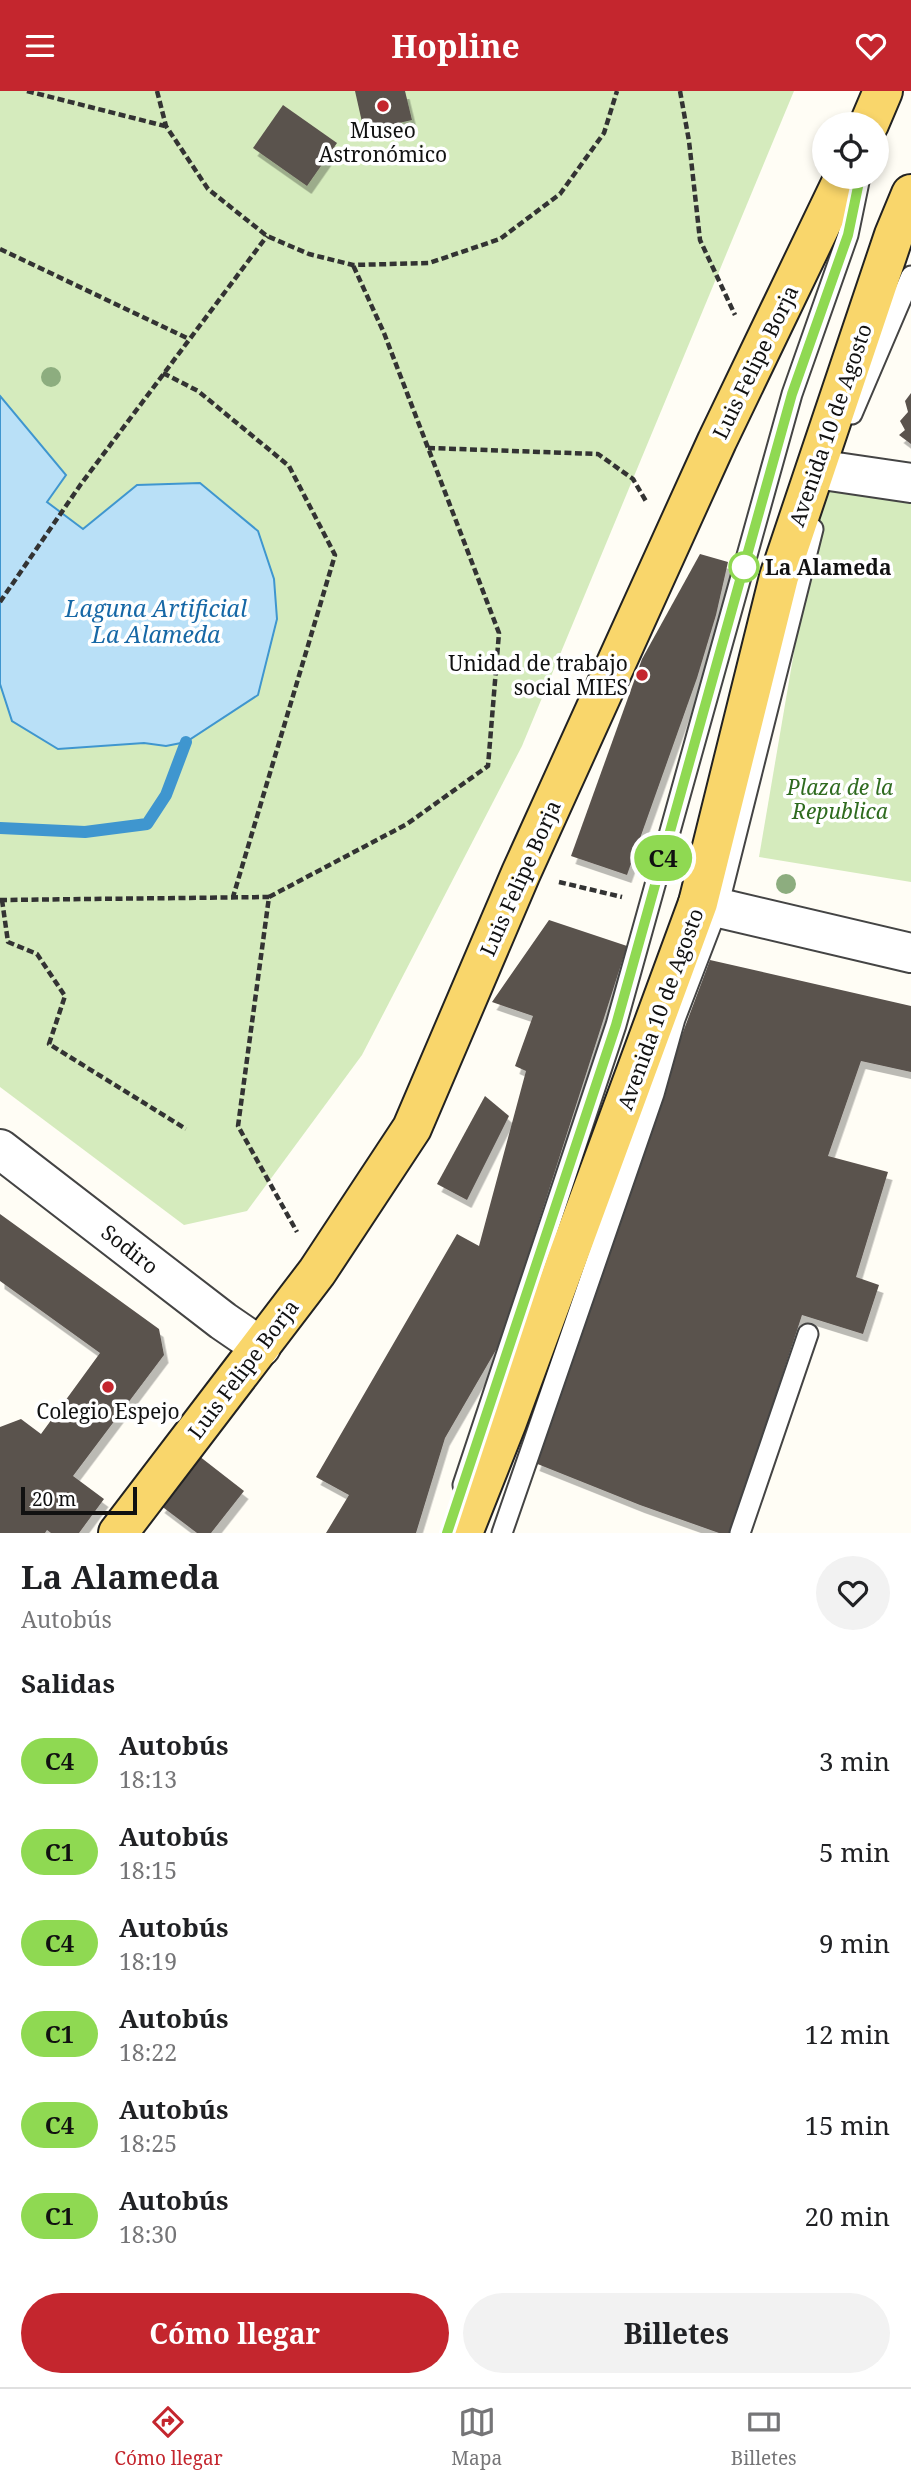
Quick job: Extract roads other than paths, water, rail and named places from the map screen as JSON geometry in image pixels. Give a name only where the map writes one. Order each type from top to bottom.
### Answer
[{"type":"main road","name":"Luis Felipe Borja","points":[[118,1533],[317,1272],[412,1128],[521,873],[717,441],[838,189]]},
{"type":"main road","name":"Avenida 10 de Agosto","points":[[463,1533],[708,905],[779,577],[822,470],[894,235],[911,194]]},
{"type":"street","points":[[822,470],[911,484]]},
{"type":"street","points":[[708,905],[911,953]]},
{"type":"street","name":"Sodiro","points":[[0,1149],[223,1321],[261,1347]]},
{"type":"lane","points":[[447,1533],[616,1025],[789,406],[848,235],[858,189]]},
{"type":"lane","points":[[822,470],[911,275]]},
{"type":"lane","points":[[502,1533],[654,1094],[708,905]]},
{"type":"lane","points":[[740,1533],[808,1334]]},
{"type":"water","name":"Laguna Artificial La Alameda","points":[[0,396],[66,475],[47,502],[83,529],[137,485],[200,483],[258,531],[274,579],[277,619],[258,695],[186,742],[166,746],[144,743],[58,749],[12,721],[0,684]]},
{"type":"waterway","points":[[0,828],[85,832],[147,824],[166,795],[186,742]]},
{"type":"place","name":"Museo Astronómico","points":[[383,106]]},
{"type":"place","name":"La Alameda","points":[[744,567]]},
{"type":"place","name":"Unidad de trabajo social MIES","points":[[642,675]]},
{"type":"place","name":"Colegio Espejo","points":[[108,1387]]},
{"type":"park label","name":"Plaza de la Republica","points":[[840,799]]}]
